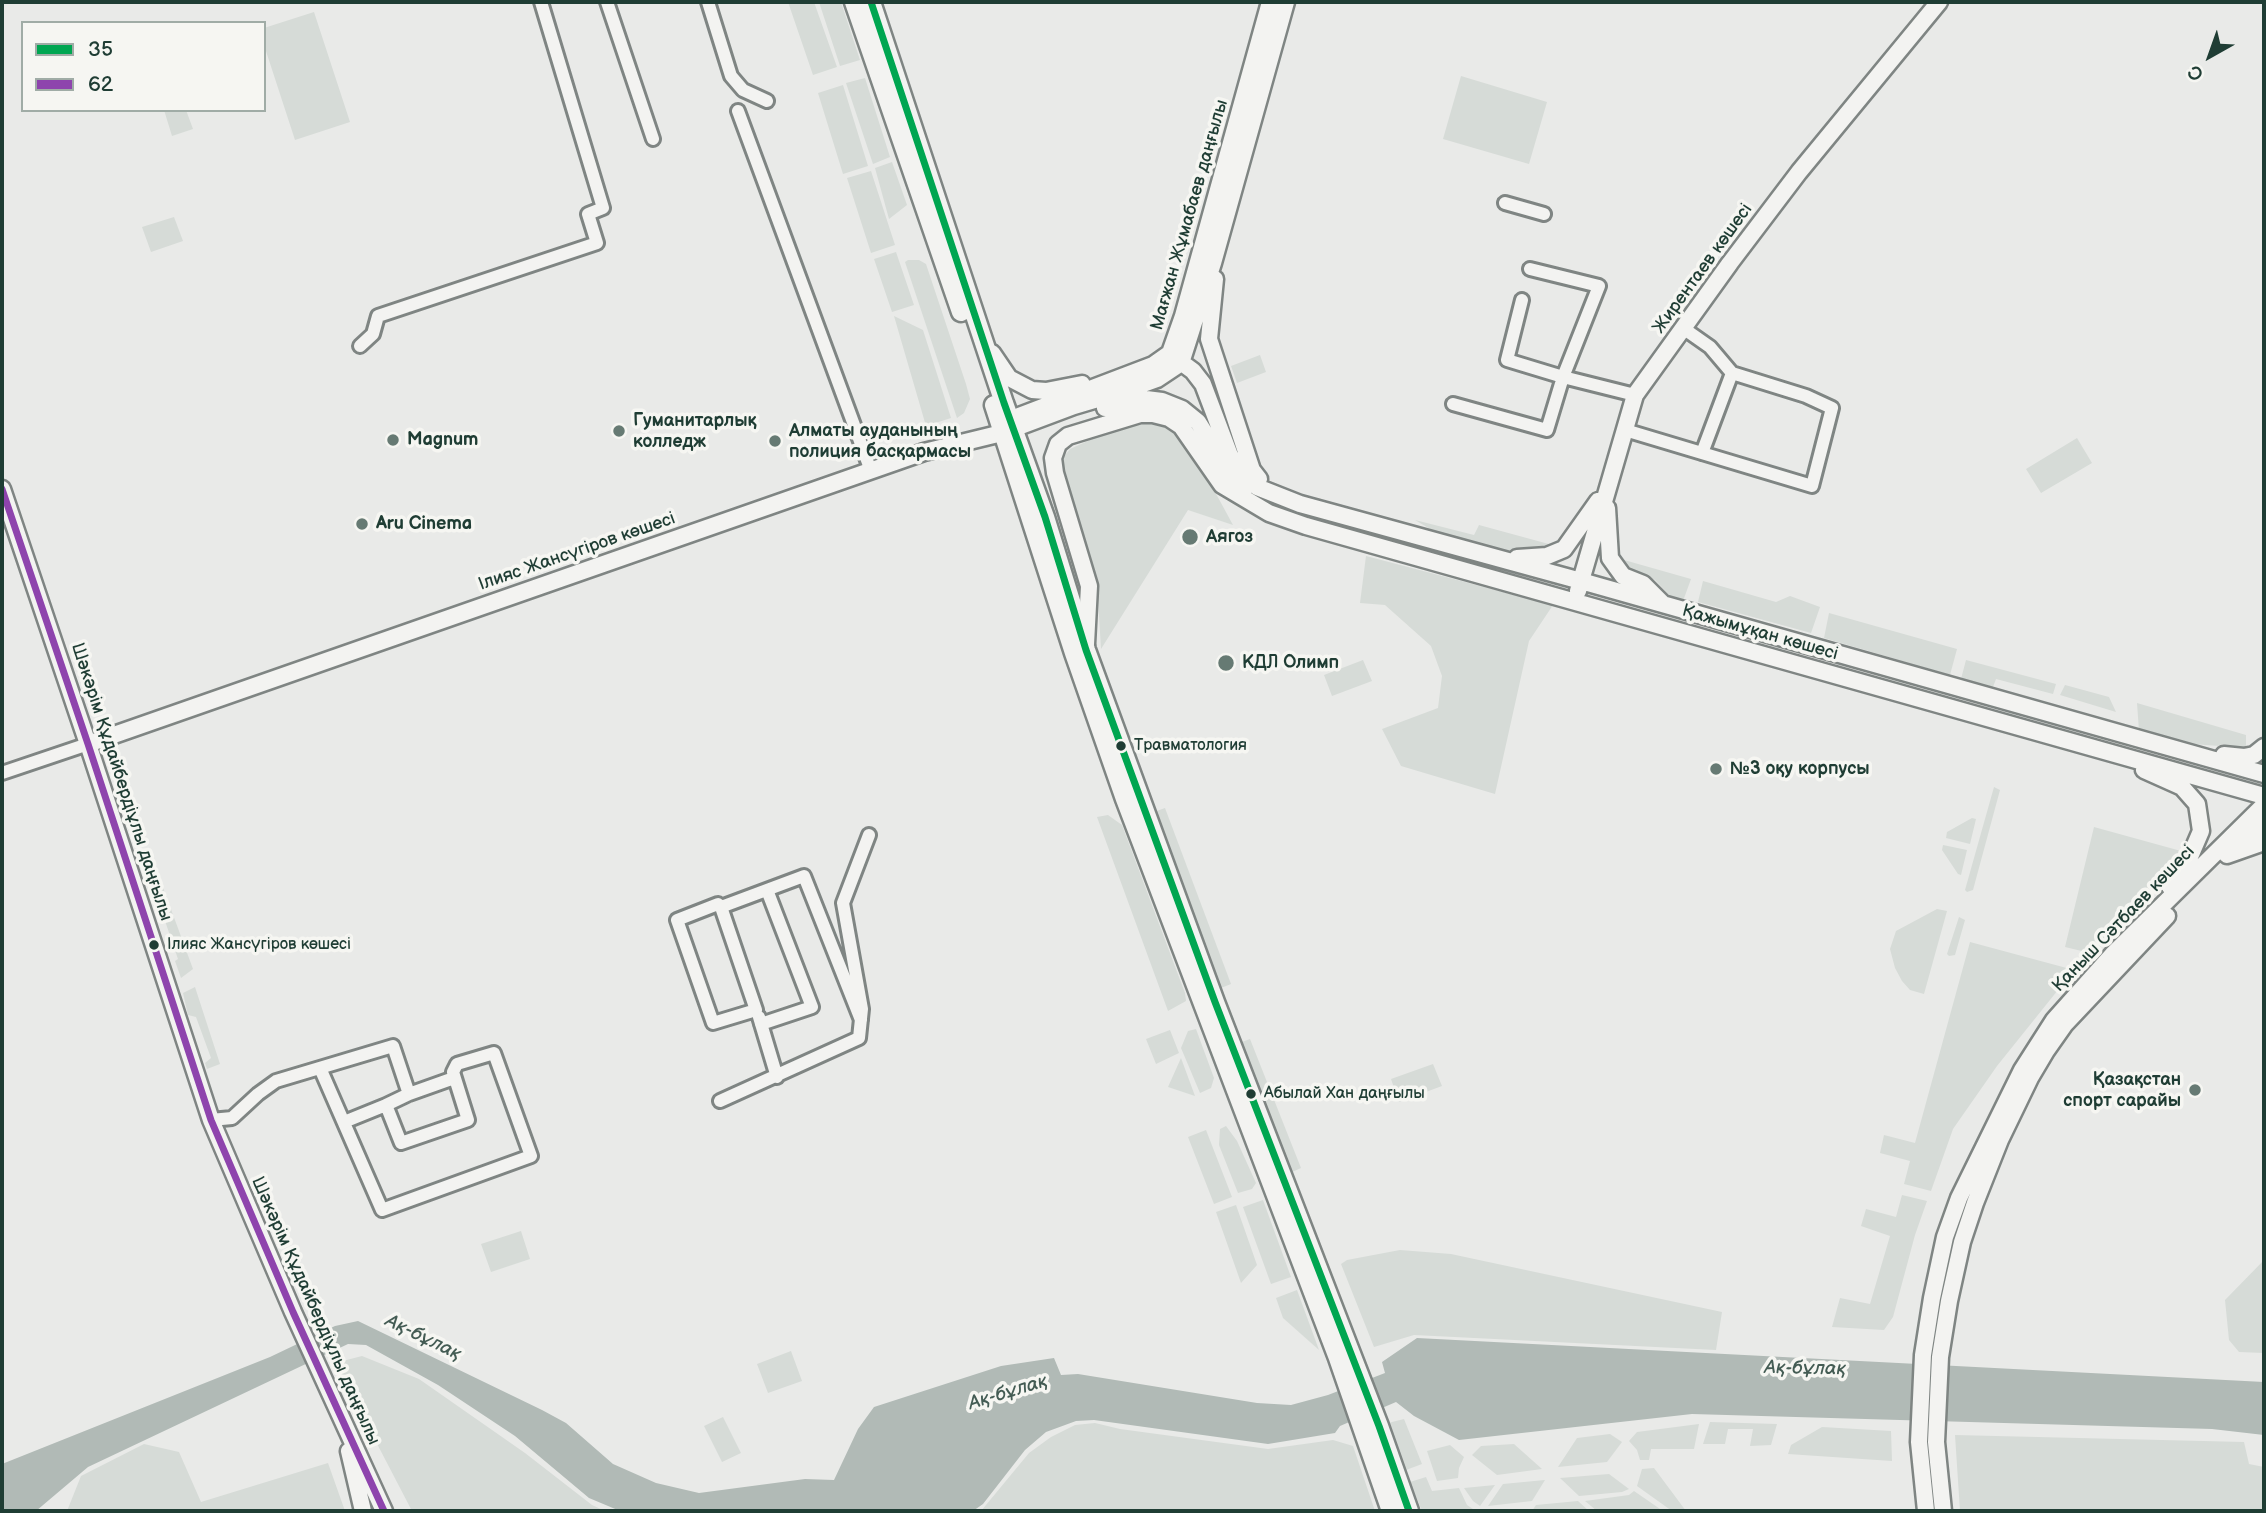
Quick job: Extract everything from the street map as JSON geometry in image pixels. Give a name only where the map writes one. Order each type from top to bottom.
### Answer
[{"type":"main road","points":[[854,2],[1007,426],[1045,517],[1086,650],[1345,1356],[1372,1429],[1409,1511]]},
{"type":"main road","points":[[871,2],[974,314],[1074,653],[1125,799],[1345,1356]]},
{"type":"main road","name":"Мағжан Жұмабаев даңғылы","points":[[1176,358],[1183,316],[1270,2]]},
{"type":"main road","name":"Мағжан Жұмабаев даңғылы","points":[[1176,358],[1213,262],[1286,2]]},
{"type":"main road","name":"Жирентаев көшесі","points":[[1574,601],[1635,395],[1799,172],[1939,2]]},
{"type":"main road","points":[[1213,262],[1215,276],[1209,339],[1252,470],[1275,495]]},
{"type":"main road","points":[[974,314],[999,366],[1009,378],[1019,384],[1032,390],[1046,391],[1109,381]]},
{"type":"main road","points":[[1007,426],[1056,414],[1157,379],[1176,358],[1193,371],[1203,384],[1247,501]]},
{"type":"main road","name":"Мағжан Жұмабаев даңғылы","points":[[1007,426],[1109,381],[1176,358]]},
{"type":"main road","points":[[1056,414],[1073,416],[1146,399],[1172,404],[1198,422],[1247,501]]},
{"type":"main road","name":"Қажымұқан көшесі","points":[[1086,650],[1089,586],[1055,473],[1053,458],[1058,444],[1069,436],[1140,414],[1169,418],[1181,426],[1222,485],[1269,513],[1310,527],[2264,796]]},
{"type":"main road","name":"Ілияс Жансүгіров көшесі","points":[[88,744],[924,452],[968,441],[1007,426]]},
{"type":"main road","points":[[1231,457],[1257,487],[1275,495]]},
{"type":"main road","name":"Шәкәрім Құдайбердіұлы даңғылы","points":[[2,489],[211,1120],[293,1312],[384,1511]]},
{"type":"main road","points":[[1503,559],[1547,556],[1564,549],[1607,490]]},
{"type":"main road","points":[[1607,490],[1610,558],[1623,576],[1643,584],[1664,604]]},
{"type":"main road","name":"Қажымұқан көшесі","points":[[1275,495],[2264,774]]},
{"type":"main road","points":[[2087,745],[2182,787],[2197,804],[2200,831],[2186,866],[2142,926]]},
{"type":"main road","points":[[2169,747],[2244,757],[2254,755],[2264,747]]},
{"type":"main road","name":"Қаныш Сәтбаев көшесі","points":[[1926,1511],[1919,1442],[1923,1355],[1945,1237],[1959,1198],[2022,1070],[2054,1020],[2112,955],[2264,806]]},
{"type":"main road","name":"Қаныш Сәтбаев көшесі","points":[[1943,1511],[1936,1442],[1940,1357],[1962,1242],[2000,1140],[2030,1078],[2059,1033],[2121,963],[2264,821]]},
{"type":"main road","points":[[2227,855],[2264,842]]},
{"type":"main road","points":[[342,1421],[363,1511]]},
{"type":"main road","points":[[1372,1429],[1384,1511]]},
{"type":"main road","points":[[369,1476],[395,1511]]},
{"type":"main road","points":[[1380,1480],[1391,1511]]},
{"type":"street","points":[[360,346],[373,334],[378,316],[597,243],[588,214],[603,208],[541,2]]},
{"type":"street","points":[[607,2],[653,139]]},
{"type":"street","points":[[708,2],[731,76],[743,90],[766,102]]},
{"type":"street","points":[[738,111],[870,471]]},
{"type":"street","points":[[1505,203],[1544,214]]},
{"type":"street","points":[[1453,404],[1547,429],[1563,377],[1599,286],[1530,270]]},
{"type":"street","points":[[1522,300],[1507,360],[1635,395]]},
{"type":"street","points":[[1625,430],[1812,486],[1832,408],[1806,396],[1732,373],[1710,347],[1683,328]]},
{"type":"street","points":[[1702,453],[1732,373]]},
{"type":"street","name":"Ілияс Жансүгіров көшесі","points":[[2,773],[88,744]]},
{"type":"street","points":[[720,1101],[859,1038],[862,1009],[842,903],[869,835]]},
{"type":"street","points":[[721,907],[804,876],[860,1020]]},
{"type":"street","points":[[761,1024],[811,1007],[767,890]]},
{"type":"street","points":[[756,1010],[713,1023],[677,920],[718,904],[721,907],[761,1024],[777,1077]]},
{"type":"street","points":[[211,1120],[232,1118],[276,1081],[393,1046],[409,1094]]},
{"type":"street","points":[[320,1068],[382,1210],[531,1156],[494,1053],[457,1064],[453,1072],[468,1120],[401,1143],[386,1105]]},
{"type":"street","points":[[344,1122],[454,1078]]},
{"type":"shaded area","points":[[788,2],[814,2],[837,67],[813,75]]},
{"type":"shaded area","points":[[819,2],[841,2],[860,60],[840,66]]},
{"type":"shaded area","points":[[314,12],[350,122],[295,140],[266,51],[266,27]]},
{"type":"shaded area","points":[[1461,76],[1547,102],[1529,164],[1443,139]]},
{"type":"shaded area","points":[[865,78],[890,157],[873,164],[846,83]]},
{"type":"shaded area","points":[[843,85],[868,166],[843,174],[818,93]]},
{"type":"shaded area","points":[[165,112],[187,112],[193,129],[172,136]]},
{"type":"shaded area","points":[[892,162],[907,205],[889,219],[875,168]]},
{"type":"shaded area","points":[[871,171],[895,245],[871,253],[847,178]]},
{"type":"shaded area","points":[[174,217],[183,241],[151,252],[142,227]]},
{"type":"shaded area","points":[[896,252],[914,305],[892,312],[874,259]]},
{"type":"shaded area","points":[[919,260],[926,264],[966,384],[970,399],[964,413],[957,418],[905,262]]},
{"type":"shaded area","points":[[894,316],[923,330],[951,418],[926,426]]},
{"type":"shaded area","points":[[1260,355],[1266,372],[1237,383],[1231,366]]},
{"type":"shaded area","points":[[1142,419],[1165,425],[1183,437],[1233,525],[1188,510],[1101,649],[1098,599],[1061,460],[1070,449]]},
{"type":"shaded area","points":[[2077,438],[2092,463],[2041,493],[2026,469]]},
{"type":"shaded area","points":[[1415,520],[1474,535],[1479,525],[1556,546],[1523,554],[1442,536]]},
{"type":"shaded area","points":[[1366,556],[1553,605],[1529,641],[1495,794],[1401,766],[1382,729],[1438,708],[1442,676],[1431,646],[1385,605],[1360,603]]},
{"type":"shaded area","points":[[1617,558],[1691,579],[1683,601],[1671,597],[1655,580],[1622,567]]},
{"type":"shaded area","points":[[1703,581],[1776,602],[1790,596],[1820,607],[1811,633],[1698,602]]},
{"type":"shaded area","points":[[1829,613],[1957,649],[1950,675],[1824,638]]},
{"type":"shaded area","points":[[1363,660],[1372,681],[1332,696],[1324,675]]},
{"type":"shaded area","points":[[1966,660],[2056,684],[2053,694],[1996,679],[1993,687],[1961,679]]},
{"type":"shaded area","points":[[2065,685],[2109,697],[2116,712],[2060,695]]},
{"type":"shaded area","points":[[2137,703],[2246,735],[2246,748],[2179,743],[2139,731]]},
{"type":"shaded area","points":[[1994,787],[2000,790],[1973,890],[1967,892],[1965,890]]},
{"type":"shaded area","points":[[1165,808],[1231,984],[1216,990],[1154,812]]},
{"type":"shaded area","points":[[1108,815],[1122,825],[1185,993],[1186,1001],[1168,1011],[1097,817]]},
{"type":"shaded area","points":[[1972,818],[1976,819],[1970,844],[1946,838],[1947,832]]},
{"type":"shaded area","points":[[2094,827],[2181,851],[2094,954],[2065,947]]},
{"type":"shaded area","points":[[1943,845],[1967,850],[1961,875],[1942,850]]},
{"type":"shaded area","points":[[158,874],[193,969],[181,978],[175,961],[178,959],[163,915],[157,916],[145,877]]},
{"type":"shaded area","points":[[1937,909],[1947,911],[1924,994],[1910,990],[1902,981],[1890,949],[1896,931]]},
{"type":"shaded area","points":[[1959,917],[1965,920],[1955,955],[1949,956],[1947,954]]},
{"type":"shaded area","points":[[1970,942],[2074,970],[1997,1066],[1953,1129],[1931,1191],[1904,1184],[1910,1161],[1880,1153],[1884,1135],[1915,1143]]},
{"type":"shaded area","points":[[195,987],[220,1064],[207,1069],[205,1063],[211,1058],[196,1017],[188,1015],[183,993]]},
{"type":"shaded area","points":[[1231,1015],[1242,1042],[1250,1039],[1301,1168],[1288,1174],[1224,1018]]},
{"type":"shaded area","points":[[1196,1029],[1214,1078],[1211,1088],[1200,1093],[1181,1048],[1188,1031]]},
{"type":"shaded area","points":[[1170,1030],[1179,1053],[1156,1064],[1146,1039]]},
{"type":"shaded area","points":[[1181,1058],[1195,1096],[1168,1087]]},
{"type":"shaded area","points":[[1433,1064],[1442,1086],[1399,1102],[1391,1079]]},
{"type":"shaded area","points":[[1226,1126],[1237,1141],[1256,1183],[1252,1189],[1238,1193],[1219,1145],[1220,1129]]},
{"type":"shaded area","points":[[1206,1130],[1232,1197],[1214,1204],[1188,1137]]},
{"type":"shaded area","points":[[1902,1195],[1927,1201],[1893,1317],[1884,1330],[1832,1327],[1840,1298],[1870,1304],[1890,1236],[1861,1226],[1866,1209],[1896,1217]]},
{"type":"shaded area","points":[[1263,1200],[1291,1277],[1271,1284],[1243,1207]]},
{"type":"shaded area","points":[[1236,1205],[1257,1265],[1241,1283],[1216,1212]]},
{"type":"shaded area","points":[[521,1231],[530,1259],[491,1272],[481,1244]]},
{"type":"shaded area","points":[[1400,1250],[1451,1254],[1722,1312],[1716,1350],[1414,1335],[1374,1347],[1341,1264],[1347,1260]]},
{"type":"shaded area","points":[[2264,1260],[2264,1353],[2239,1352],[2229,1340],[2225,1300]]},
{"type":"shaded area","points":[[1297,1290],[1319,1350],[1283,1318],[1276,1298]]},
{"type":"shaded area","points":[[791,1351],[802,1381],[768,1393],[757,1364]]},
{"type":"shaded area","points":[[362,1356],[419,1379],[525,1453],[592,1505],[605,1511],[412,1511],[335,1363]]},
{"type":"shaded area","points":[[723,1417],[741,1453],[722,1462],[704,1426]]},
{"type":"shaded area","points":[[1404,1419],[1422,1464],[1406,1470],[1388,1423]]},
{"type":"shaded area","points":[[1710,1422],[1777,1424],[1771,1445],[1750,1446],[1753,1429],[1728,1429],[1725,1444],[1703,1444]]},
{"type":"shaded area","points":[[1095,1423],[1120,1429],[1268,1449],[1333,1440],[1353,1446],[1375,1511],[981,1511],[1029,1453],[1051,1437],[1075,1425]]},
{"type":"shaded area","points":[[1699,1424],[1694,1449],[1651,1449],[1649,1460],[1640,1460],[1637,1450],[1629,1441],[1637,1432]]},
{"type":"shaded area","points":[[1822,1427],[1891,1431],[1892,1461],[1788,1454],[1791,1445]]},
{"type":"shaded area","points":[[1610,1434],[1622,1442],[1607,1462],[1558,1467],[1577,1438]]},
{"type":"shaded area","points":[[1955,1435],[2244,1442],[2249,1464],[2264,1467],[2264,1511],[1960,1511]]},
{"type":"shaded area","points":[[144,1444],[179,1452],[201,1502],[328,1463],[345,1511],[67,1511],[81,1476]]},
{"type":"shaded area","points":[[1514,1444],[1542,1469],[1497,1475],[1472,1455],[1481,1446]]},
{"type":"shaded area","points":[[1450,1445],[1464,1457],[1458,1478],[1437,1481],[1427,1451]]},
{"type":"shaded area","points":[[1654,1468],[1686,1511],[1672,1511],[1637,1486],[1642,1469]]},
{"type":"shaded area","points":[[1609,1474],[1629,1489],[1579,1496],[1560,1478]]},
{"type":"shaded area","points":[[1426,1477],[1432,1491],[1459,1488],[1467,1505],[1476,1511],[1422,1511],[1410,1482]]},
{"type":"shaded area","points":[[1545,1480],[1532,1501],[1488,1506],[1503,1484]]},
{"type":"shaded area","points":[[1495,1485],[1480,1506],[1464,1488]]},
{"type":"shaded area","points":[[1634,1491],[1663,1511],[1597,1511],[1585,1501],[1629,1495]]},
{"type":"shaded area","points":[[1578,1501],[1589,1511],[1532,1511],[1536,1505]]},
{"type":"water","name":"Ақ-бұлақ","points":[[358,1321],[566,1423],[613,1464],[656,1483],[699,1493],[805,1479],[834,1480],[858,1429],[874,1407],[1001,1366],[1054,1358],[1061,1375],[1078,1374],[1257,1403],[1291,1405],[1328,1395],[1385,1373],[1382,1362],[1417,1338],[2264,1382],[2264,1435],[2212,1429],[1692,1414],[1459,1440],[1414,1416],[1396,1402],[1340,1426],[1335,1433],[1268,1444],[1094,1420],[1076,1421],[1046,1432],[1025,1450],[983,1504],[973,1511],[620,1511],[589,1498],[515,1436],[438,1385],[366,1345],[348,1344],[88,1467],[36,1511],[2,1511],[2,1464],[270,1357],[335,1326]]},
{"type":"transit line","name":"35","points":[[871,2],[1004,403],[1045,517],[1086,650],[1215,1002],[1379,1426],[1409,1511]]},
{"type":"transit line","name":"62","points":[[2,489],[211,1120],[293,1312],[384,1511]]},
{"type":"place","name":"Гуманитарлық колледж","points":[[619,431]]},
{"type":"place","name":"Magnum","points":[[393,440]]},
{"type":"place","name":"Алматы ауданының полиция басқармасы","points":[[775,441]]},
{"type":"place","name":"Aru Cinema","points":[[362,524]]},
{"type":"place","name":"Аягоз","points":[[1190,537]]},
{"type":"place","name":"КДЛ Олимп","points":[[1226,663]]},
{"type":"place","name":"Травматология","points":[[1121,746]]},
{"type":"place","name":"№3 оқу корпусы","points":[[1716,769]]},
{"type":"place","name":"Ілияс Жансүгіров көшесі","points":[[154,945]]},
{"type":"place","name":"Қазақстан спорт сарайы","points":[[2195,1090]]},
{"type":"place","name":"Абылай Хан даңғылы","points":[[1251,1094]]}]
